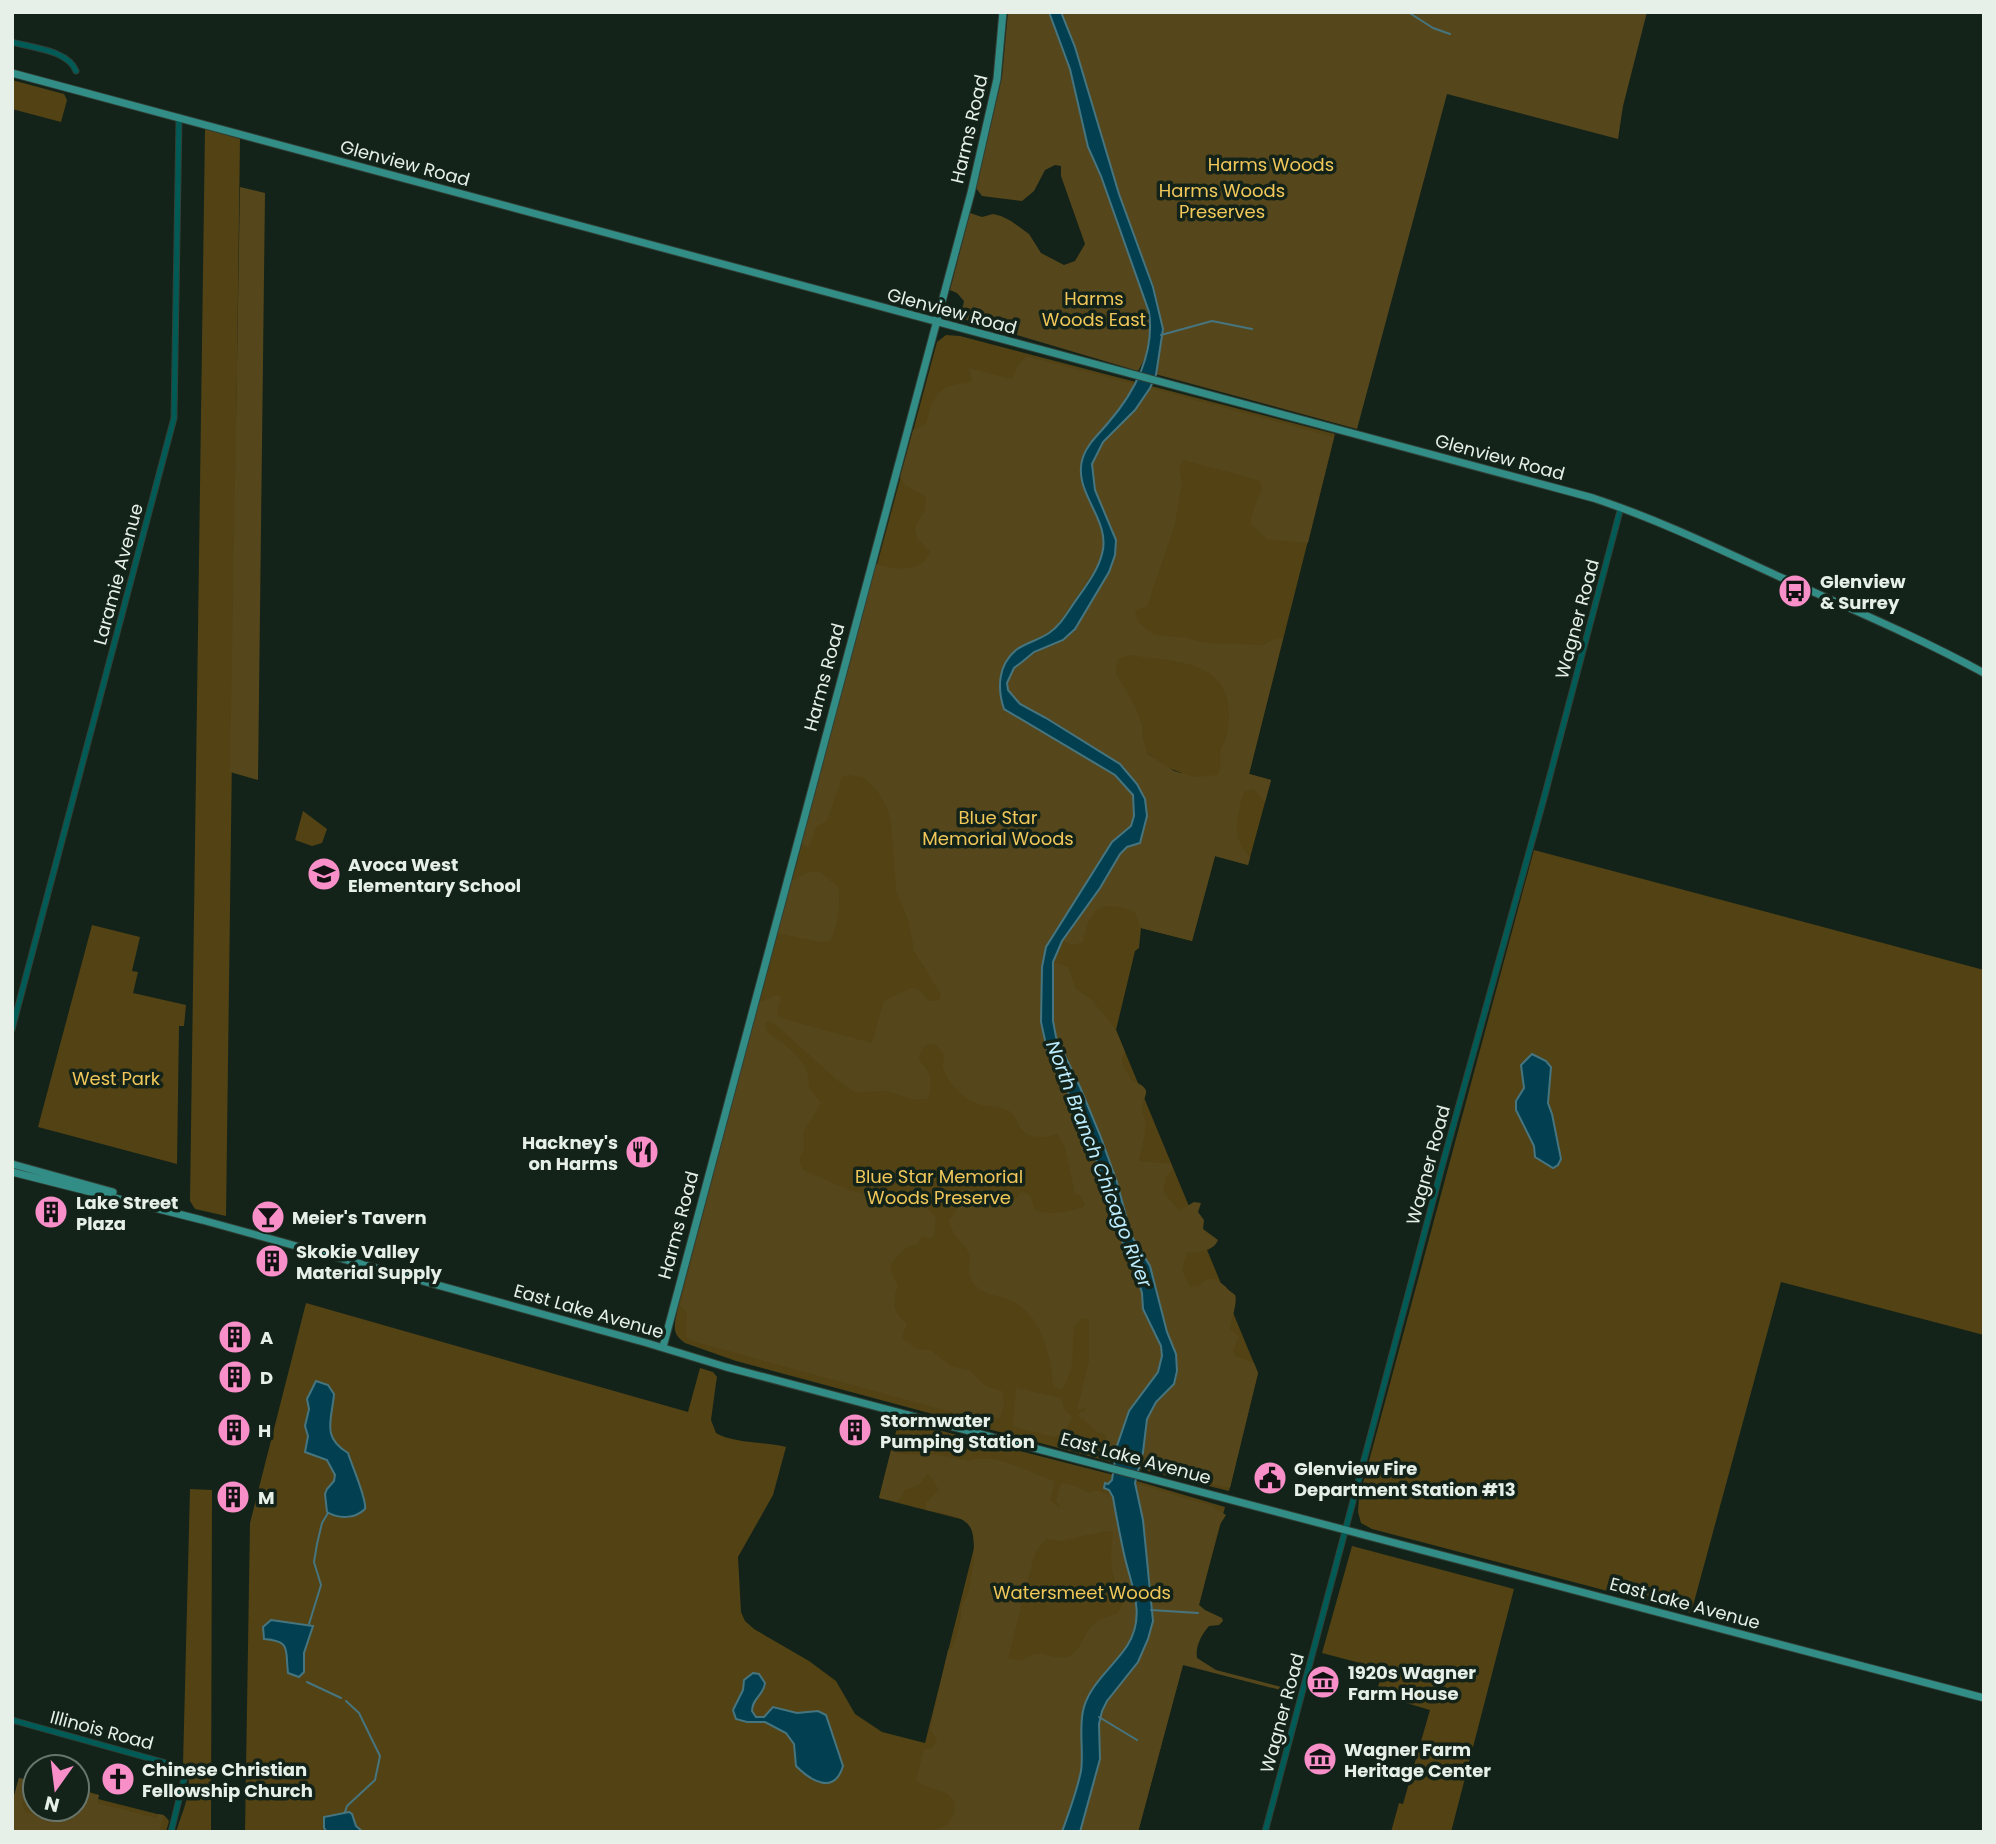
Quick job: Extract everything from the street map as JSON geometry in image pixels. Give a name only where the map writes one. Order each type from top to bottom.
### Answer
[{"type":"main road","name":"Harms Road","points":[[663,1347],[992,107],[1002,45],[1003,12]]},
{"type":"main road","name":"Glenview Road","points":[[12,73],[936,323],[1575,492],[1621,507],[1900,631],[1984,673]]},
{"type":"main road","points":[[12,1164],[166,1210]]},
{"type":"main road","points":[[12,1172],[166,1210]]},
{"type":"main road","name":"East Lake Avenue","points":[[166,1210],[663,1347],[726,1367],[1984,1698]]},
{"type":"street","points":[[12,43],[64,58],[74,65],[76,71]]},
{"type":"street","name":"Laramie Avenue","points":[[12,1029],[174,418],[179,117]]},
{"type":"street","name":"Wagner Road","points":[[1265,1832],[1621,507]]},
{"type":"street","name":"Illinois Road","points":[[12,1720],[169,1762],[183,1771],[183,1786],[171,1832]]},
{"type":"green space","name":"Harms Woods East","points":[[1008,12],[1049,12],[1070,69],[1088,147],[1101,176],[1149,312],[1150,343],[1138,371],[953,316],[963,306],[964,301],[950,290],[970,213],[982,217],[993,214],[1011,221],[1029,234],[1041,253],[1064,265],[1075,261],[1085,244],[1061,176],[1061,166],[1055,165],[1045,170],[1034,191],[1022,201],[982,196],[976,188],[1002,77]]},
{"type":"green space","name":"Harms Woods","points":[[1061,12],[1647,12],[1623,106],[1618,139],[1447,94],[1357,429],[1155,374],[1163,329],[1154,287],[1119,194]]},
{"type":"green space","points":[[12,80],[64,94],[67,100],[61,122],[12,109]]},
{"type":"green space","points":[[205,129],[240,139],[226,1216],[195,1209],[190,1201]]},
{"type":"green space","points":[[240,187],[265,193],[258,780],[230,772]]},
{"type":"green space","name":"Blue Star Memorial Woods Preserve","points":[[946,335],[960,336],[1335,434],[1249,774],[1271,780],[1248,865],[1215,856],[1192,941],[1141,928],[1139,948],[1135,951],[1116,1030],[1258,1373],[1229,1491],[736,1361],[685,1343],[676,1332],[675,1324],[686,1275],[937,342]],"holes":[[[1147,753],[1168,768],[1182,773],[1084,822]]]},
{"type":"green space","name":"Blue Star Memorial Woods","points":[[1026,356],[1134,384],[1083,457],[1104,542],[1099,563],[1056,627],[1006,661],[1004,709],[1115,775],[1133,795],[1134,816],[1131,826],[1112,842],[1046,947],[1042,967],[1041,1022],[1048,1054],[1063,1080],[1095,1156],[1126,1253],[1135,1270],[1142,1293],[1143,1310],[1161,1346],[1162,1356],[1158,1372],[1129,1411],[1117,1446],[1117,1460],[1107,1454],[1106,1435],[1096,1432],[1084,1419],[1078,1417],[1080,1412],[1086,1411],[1086,1408],[1078,1410],[1078,1406],[1089,1361],[1089,1318],[1082,1318],[1074,1326],[1067,1381],[1062,1389],[1053,1387],[1047,1350],[1037,1325],[1021,1306],[984,1292],[976,1286],[969,1273],[970,1254],[953,1232],[949,1219],[956,1212],[958,1197],[963,1190],[970,1190],[988,1200],[1005,1203],[1010,1203],[1022,1192],[1030,1195],[1035,1210],[1046,1213],[1083,1207],[1085,1204],[1080,1195],[1075,1194],[1065,1147],[1057,1134],[1048,1137],[1029,1135],[1021,1129],[1009,1111],[976,1103],[964,1096],[945,1074],[944,1053],[935,1044],[926,1045],[919,1055],[930,1077],[927,1099],[911,1099],[887,1091],[855,1092],[837,1080],[774,1023],[765,1023],[767,1032],[800,1060],[807,1072],[810,1089],[821,1103],[803,1132],[804,1149],[799,1160],[803,1170],[848,1190],[926,1208],[936,1217],[931,1239],[922,1236],[917,1245],[907,1247],[897,1256],[891,1267],[898,1285],[895,1296],[896,1311],[907,1324],[902,1338],[918,1350],[931,1350],[950,1366],[969,1370],[987,1387],[1002,1391],[1004,1404],[1000,1418],[990,1418],[983,1413],[969,1417],[692,1341],[686,1337],[687,1312],[680,1305],[758,1003],[776,995],[781,996],[777,1017],[872,1043],[884,1001],[911,988],[920,990],[928,1001],[939,1000],[941,994],[914,951],[909,922],[896,890],[891,821],[878,792],[865,778],[849,775],[842,777],[827,821],[816,827],[810,845],[807,847],[801,843],[875,564],[899,568],[915,567],[926,559],[930,551],[917,538],[915,528],[925,510],[926,497],[904,484],[900,477],[913,430],[926,425],[933,402],[940,392],[953,385],[973,381],[968,368],[1012,379]]},
{"type":"green space","name":"Blue Star Memorial Woods","points":[[1150,388],[1334,437],[1308,543],[1267,539],[1251,524],[1262,486],[1258,480],[1184,460],[1179,467],[1182,483],[1175,524],[1147,606],[1135,611],[1138,621],[1155,635],[1207,643],[1263,645],[1283,638],[1249,774],[1271,780],[1265,802],[1254,789],[1244,792],[1237,826],[1240,842],[1250,857],[1248,865],[1215,856],[1192,941],[1141,928],[1134,911],[1105,906],[1093,913],[1083,942],[1073,945],[1062,941],[1100,888],[1120,854],[1127,847],[1140,843],[1147,816],[1145,799],[1060,727],[1015,699],[1008,689],[1007,681],[1013,670],[1022,662],[1075,629],[1109,572],[1113,527],[1104,514],[1095,490],[1092,464],[1103,442],[1135,410]],"holes":[[[1128,655],[1186,664],[1203,669],[1216,678],[1225,691],[1229,710],[1218,775],[1196,777],[1174,771],[1147,753],[1136,708],[1116,673],[1117,660]]]},
{"type":"green space","points":[[303,811],[327,829],[322,843],[312,846],[295,840]]},
{"type":"green space","points":[[1534,850],[1984,970],[1984,1335],[1781,1282],[1691,1613],[1372,1529],[1361,1523],[1358,1512],[1359,1498]]},
{"type":"green space","points":[[819,871],[838,887],[838,915],[830,941],[820,942],[777,933],[790,882],[806,873]]},
{"type":"green space","name":"West Park","points":[[92,925],[140,937],[132,971],[138,972],[133,993],[186,1005],[184,1026],[179,1026],[177,1164],[38,1127]]},
{"type":"green space","points":[[1053,962],[1068,967],[1076,989],[1092,1000],[1116,1030],[1125,1052],[1123,1066],[1130,1079],[1145,1089],[1142,1110],[1145,1131],[1139,1161],[1171,1164],[1173,1169],[1166,1176],[1163,1191],[1179,1211],[1194,1202],[1201,1203],[1198,1212],[1204,1220],[1203,1229],[1218,1240],[1209,1249],[1187,1252],[1182,1270],[1190,1287],[1198,1287],[1205,1280],[1212,1279],[1219,1281],[1235,1295],[1230,1329],[1239,1336],[1233,1351],[1235,1356],[1254,1363],[1258,1373],[1230,1488],[1140,1467],[1147,1419],[1156,1402],[1168,1392],[1176,1354],[1167,1332],[1150,1266],[1131,1235],[1117,1182],[1100,1135],[1056,1037],[1053,1021]]},
{"type":"green space","points":[[306,1303],[688,1412],[700,1368],[713,1372],[717,1377],[711,1420],[716,1433],[730,1439],[786,1447],[773,1495],[738,1557],[741,1612],[745,1621],[836,1681],[855,1714],[882,1732],[925,1743],[980,1524],[879,1498],[899,1420],[1137,1481],[1225,1507],[1138,1832],[245,1832],[250,1523]]},
{"type":"green space","points":[[1016,1388],[1061,1398],[1065,1411],[1072,1416],[1066,1429],[1054,1437],[1013,1426]]},
{"type":"green space","name":"Watersmeet Woods","points":[[891,1450],[904,1455],[933,1454],[969,1461],[990,1459],[1012,1464],[1055,1481],[1050,1500],[1059,1508],[1061,1506],[1056,1501],[1061,1483],[1076,1486],[1088,1493],[1097,1490],[1113,1497],[1124,1554],[1134,1586],[1137,1621],[1127,1647],[1097,1683],[1082,1723],[1081,1771],[1062,1832],[922,1832],[944,1826],[955,1810],[950,1796],[923,1785],[916,1779],[924,1749],[932,1748],[937,1741],[931,1725],[948,1650],[953,1647],[961,1608],[969,1590],[974,1541],[970,1527],[962,1519],[926,1510],[926,1503],[939,1490],[928,1473],[919,1485],[905,1490],[898,1502],[879,1498]],"holes":[[[1113,1531],[1112,1568],[1124,1602],[1118,1613],[1093,1625],[1077,1650],[1069,1656],[1059,1658],[1036,1654],[1022,1661],[1008,1658],[1035,1553],[1046,1539],[1059,1541]]]},
{"type":"green space","name":"Watersmeet Woods","points":[[1135,1483],[1209,1505],[1226,1515],[1219,1526],[1199,1605],[1223,1621],[1219,1625],[1209,1626],[1204,1633],[1198,1645],[1197,1658],[1216,1670],[1285,1688],[1288,1692],[1183,1665],[1138,1832],[1080,1832],[1100,1759],[1099,1724],[1102,1711],[1118,1687],[1153,1605],[1143,1520]]},
{"type":"green space","points":[[190,1489],[212,1490],[211,1832],[176,1832],[189,1789],[187,1772],[183,1765]]},
{"type":"green space","points":[[1352,1546],[1514,1589],[1451,1832],[1391,1832],[1399,1803],[1403,1804],[1430,1710],[1376,1694],[1383,1669],[1322,1653]]},
{"type":"green space","points":[[19,1778],[21,1823],[91,1823],[91,1793],[99,1795],[98,1799],[165,1816],[169,1821],[166,1832],[12,1832],[12,1803]]},
{"type":"green space","points":[[19,1778],[21,1823],[91,1823],[91,1794],[99,1795],[97,1803],[156,1818],[158,1814],[164,1815],[159,1832],[12,1832],[12,1803]]},
{"type":"water","name":"North Branch Chicago River","points":[[1049,12],[1061,12],[1075,47],[1119,194],[1153,287],[1163,329],[1156,375],[1150,388],[1135,410],[1103,442],[1092,464],[1095,490],[1116,540],[1115,555],[1109,572],[1075,629],[1063,640],[1034,652],[1014,668],[1007,683],[1008,690],[1020,704],[1120,764],[1137,784],[1145,799],[1147,816],[1140,843],[1127,847],[1120,854],[1100,888],[1062,941],[1053,962],[1053,1021],[1056,1037],[1100,1135],[1117,1182],[1131,1235],[1150,1266],[1167,1332],[1176,1354],[1177,1371],[1174,1384],[1156,1402],[1147,1419],[1143,1452],[1135,1483],[1143,1520],[1153,1621],[1138,1662],[1102,1711],[1099,1724],[1100,1759],[1080,1832],[1062,1832],[1081,1771],[1081,1722],[1084,1707],[1097,1683],[1127,1646],[1133,1634],[1137,1612],[1113,1497],[1109,1490],[1104,1488],[1105,1483],[1108,1484],[1112,1480],[1117,1446],[1129,1411],[1158,1372],[1162,1356],[1161,1346],[1143,1309],[1142,1293],[1135,1270],[1126,1253],[1095,1156],[1063,1080],[1048,1054],[1041,1022],[1042,967],[1046,947],[1112,842],[1131,826],[1134,816],[1133,795],[1115,775],[1004,709],[1000,685],[1002,670],[1010,656],[1058,625],[1100,561],[1104,541],[1102,529],[1082,482],[1083,457],[1134,385],[1146,357],[1150,327],[1149,312],[1101,176],[1088,147],[1070,69]]},
{"type":"water","points":[[1532,1054],[1546,1061],[1551,1067],[1548,1103],[1561,1159],[1553,1168],[1535,1157],[1534,1146],[1516,1110],[1516,1101],[1524,1088],[1521,1065]]},
{"type":"water","points":[[316,1381],[328,1385],[334,1394],[331,1434],[334,1441],[348,1453],[364,1498],[365,1509],[351,1516],[341,1517],[327,1512],[325,1494],[335,1475],[327,1460],[305,1452],[308,1436],[305,1426],[309,1409],[307,1399]]},
{"type":"water","points":[[271,1620],[313,1626],[304,1653],[304,1672],[299,1677],[288,1673],[283,1645],[264,1639],[263,1627]]},
{"type":"water","points":[[753,1673],[759,1674],[765,1683],[753,1707],[752,1711],[756,1717],[764,1717],[773,1707],[797,1713],[818,1711],[826,1715],[843,1766],[834,1781],[828,1783],[815,1780],[796,1766],[794,1744],[786,1733],[765,1722],[736,1719],[733,1710],[743,1690],[744,1680]]},
{"type":"water","points":[[349,1812],[356,1826],[363,1832],[327,1832],[324,1828],[324,1817]]},
{"type":"waterway","points":[[1408,12],[1433,28],[1450,34]]},
{"type":"waterway","points":[[1161,335],[1212,321],[1252,329]]},
{"type":"waterway","points":[[309,1624],[321,1585],[314,1562],[317,1544],[322,1523],[328,1513]]},
{"type":"waterway","points":[[1151,1610],[1198,1613]]},
{"type":"waterway","points":[[307,1682],[341,1698]]},
{"type":"waterway","points":[[345,1812],[347,1806],[375,1780],[380,1756],[359,1713],[346,1701]]},
{"type":"waterway","points":[[1099,1717],[1137,1740]]},
{"type":"place","name":"Glenview & Surrey","points":[[1795,591]]},
{"type":"place","name":"Avoca West Elementary School","points":[[324,874]]},
{"type":"place","name":"Hackney's on Harms","points":[[642,1152]]},
{"type":"place","name":"Lake Street Plaza","points":[[51,1212]]},
{"type":"place","name":"Meier's Tavern","points":[[268,1217]]},
{"type":"place","name":"Skokie Valley Material Supply","points":[[272,1261]]},
{"type":"place","name":"A","points":[[235,1337]]},
{"type":"place","name":"D","points":[[235,1377]]},
{"type":"place","name":"H","points":[[234,1430]]},
{"type":"place","name":"Stormwater Pumping Station","points":[[855,1430]]},
{"type":"place","name":"Glenview Fire Department Station #13","points":[[1270,1478]]},
{"type":"place","name":"M","points":[[233,1497]]},
{"type":"place","name":"1920s Wagner Farm House","points":[[1323,1682]]},
{"type":"place","name":"Wagner Farm Heritage Center","points":[[1320,1759]]},
{"type":"place","name":"Chinese Christian Fellowship Church","points":[[118,1779]]},
{"type":"park label","name":"Harms Woods Preserves","points":[[1222,200]]}]
